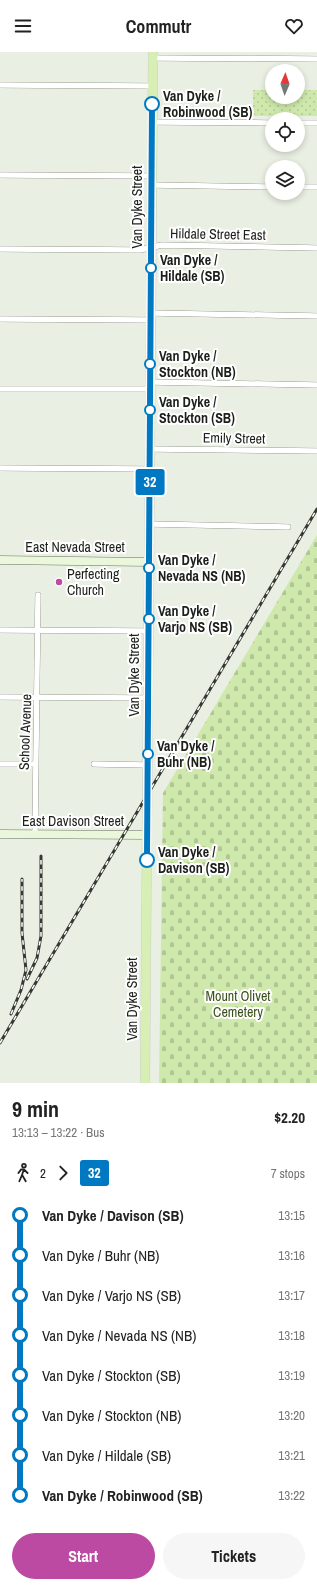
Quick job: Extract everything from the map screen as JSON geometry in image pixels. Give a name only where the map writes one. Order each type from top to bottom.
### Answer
[{"type":"main road","name":"Van Dyke Street","points":[[145,1083],[153,55]]},
{"type":"street","points":[[153,55],[317,60]]},
{"type":"street","points":[[0,85],[152,86]]},
{"type":"street","points":[[152,122],[265,123]]},
{"type":"street","points":[[305,123],[317,123]]},
{"type":"street","points":[[0,176],[152,176]]},
{"type":"street","points":[[152,186],[265,187]]},
{"type":"street","points":[[305,187],[317,187]]},
{"type":"street","name":"Hildale Street East","points":[[0,249],[140,250],[162,245],[317,248]]},
{"type":"street","points":[[0,319],[151,316],[317,316]]},
{"type":"street","points":[[0,389],[317,385]]},
{"type":"street","name":"Emily Street","points":[[150,449],[317,451]]},
{"type":"street","points":[[0,468],[150,469]]},
{"type":"street","points":[[149,524],[288,527]]},
{"type":"street","name":"East Nevada Street","points":[[0,560],[149,562]]},
{"type":"street","name":"School Avenue","points":[[35,834],[38,595]]},
{"type":"street","points":[[0,630],[148,631]]},
{"type":"street","points":[[0,697],[148,698]]},
{"type":"street","points":[[0,764],[36,764]]},
{"type":"street","points":[[94,764],[148,765]]},
{"type":"street","name":"East Davison Street","points":[[0,834],[147,835]]},
{"type":"green space","points":[[253,90],[265,90],[265,104],[305,104],[305,90],[317,90],[317,116],[305,116],[305,112],[265,112],[265,116],[253,116]]},
{"type":"green space","name":"Mount Olivet Cemetery","points":[[317,535],[317,1083],[159,1083],[163,793]]},
{"type":"railway","points":[[0,1043],[317,509]]},
{"type":"railway","points":[[27,979],[37,958],[41,936],[41,856]]},
{"type":"railway","points":[[11,1014],[21,990],[26,970],[22,933],[22,879]]},
{"type":"bus line","name":"32","points":[[147,860],[152,104]]},
{"type":"place","name":"Van Dyke / Robinwood (SB)","points":[[152,104]]},
{"type":"place","name":"Van Dyke / Hildale (SB)","points":[[151,268]]},
{"type":"place","name":"Van Dyke / Stockton (NB)","points":[[150,364]]},
{"type":"place","name":"Van Dyke / Stockton (SB)","points":[[150,410]]},
{"type":"place","name":"Van Dyke / Nevada NS (NB)","points":[[149,568]]},
{"type":"place","name":"Perfecting Church","points":[[59,582]]},
{"type":"place","name":"Van Dyke / Varjo NS (SB)","points":[[149,619]]},
{"type":"place","name":"Van Dyke / Buhr (NB)","points":[[148,754]]},
{"type":"place","name":"Van Dyke / Davison (SB)","points":[[147,860]]}]
